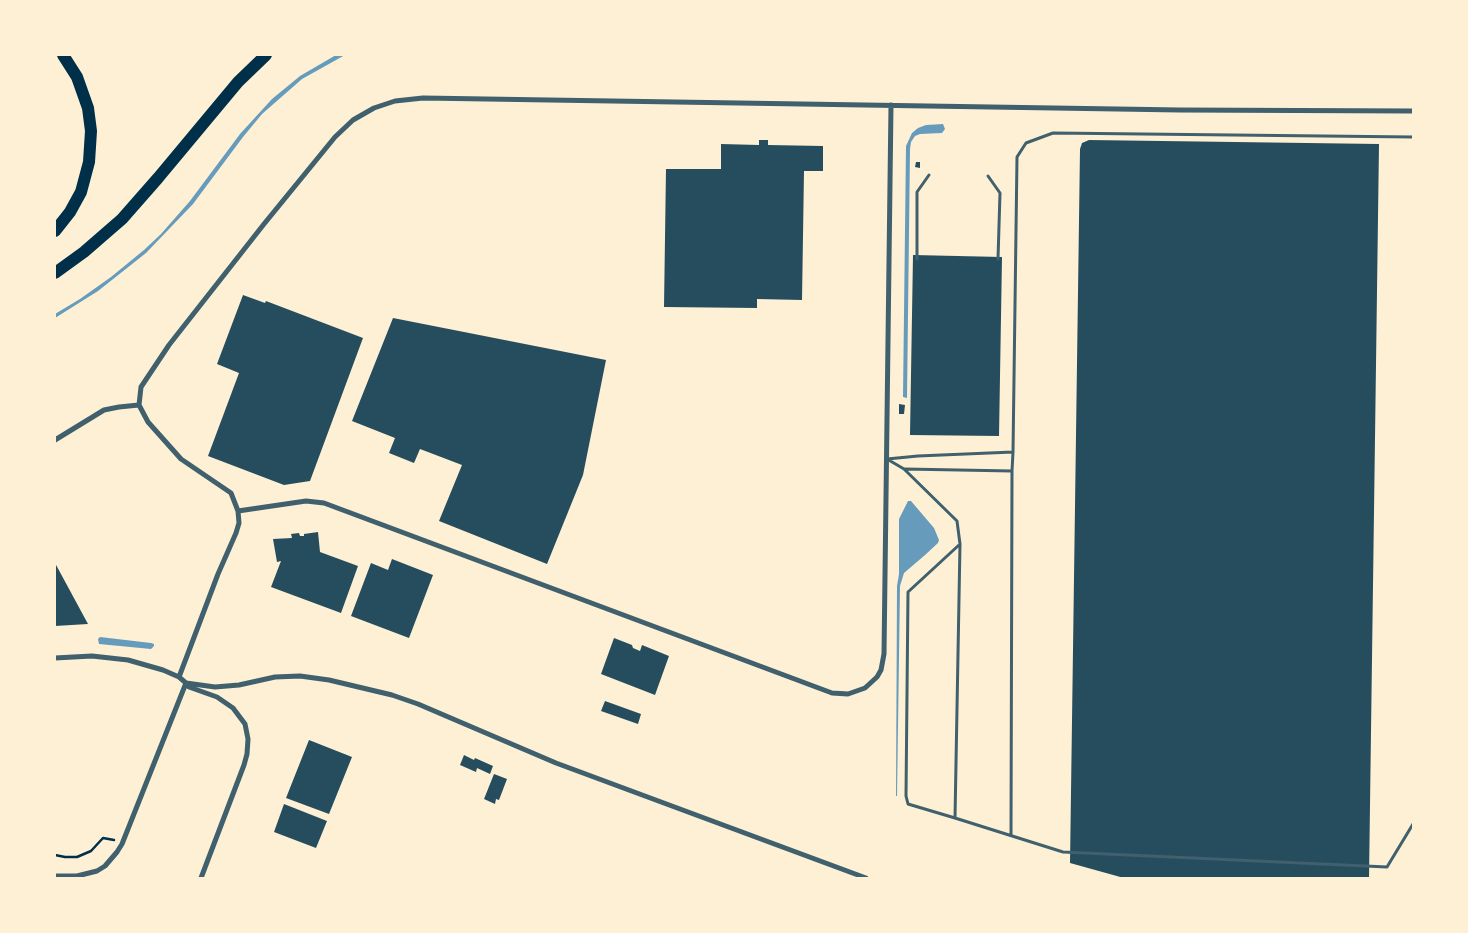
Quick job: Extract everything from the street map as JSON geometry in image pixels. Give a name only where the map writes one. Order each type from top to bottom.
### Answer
[{"type":"highway","points":[[55,232],[70,212],[81,192],[89,162],[91,130],[88,108],[77,76],[63,55]]},
{"type":"highway","points":[[55,273],[84,252],[122,220],[238,82],[266,55]]},
{"type":"street","points":[[179,677],[218,574],[236,533],[239,523],[238,511],[231,493],[194,469],[171,450],[144,417],[139,405],[139,394],[144,381],[169,345],[264,224],[344,128],[363,113],[380,105],[413,98],[1208,110],[1413,111]]},
{"type":"street","points":[[238,511],[306,501],[324,503],[783,673],[832,693],[848,694],[857,692],[871,683],[883,662],[891,105]]},
{"type":"street","points":[[55,440],[104,410],[139,405]]},
{"type":"street","points":[[55,658],[92,656],[117,658],[141,663],[179,677],[189,687],[217,697],[234,708],[245,724],[248,739],[244,765],[201,878]]},
{"type":"street","points":[[186,683],[222,687],[275,677],[300,676],[329,680],[392,695],[418,704],[556,763],[866,878]]},
{"type":"street","points":[[55,876],[77,876],[97,870],[110,860],[122,844],[186,683]]},
{"type":"lane","points":[[1011,835],[1012,471],[1017,157],[1026,144],[1053,133],[1413,137]]},
{"type":"lane","points":[[917,259],[917,192],[929,175]]},
{"type":"lane","points":[[988,176],[1000,193],[998,259]]},
{"type":"lane","points":[[887,459],[1013,452]]},
{"type":"lane","points":[[887,459],[904,469],[957,521],[960,544],[955,818]]},
{"type":"lane","points":[[904,469],[1012,471]]},
{"type":"lane","points":[[960,544],[908,592],[906,796],[908,804],[1063,852],[1387,867],[1413,824]]},
{"type":"path","points":[[55,854],[69,857],[83,855],[91,851],[103,838],[112,839],[122,844]]},
{"type":"water","points":[[336,55],[345,55],[302,79],[262,114],[193,204],[146,253],[98,291],[55,318],[55,314],[111,277],[161,234],[190,201],[240,134],[272,99],[300,76]]},
{"type":"water","points":[[943,124],[945,129],[942,133],[915,136],[911,142],[910,149],[907,398],[903,397],[906,146],[912,133],[918,128],[926,125]]},
{"type":"water","points":[[908,501],[911,501],[934,528],[939,540],[904,573],[900,586],[896,796],[899,519]]},
{"type":"water","points":[[100,637],[151,643],[154,646],[151,649],[99,644],[98,639]]},
{"type":"building","points":[[759,140],[768,140],[768,145],[823,146],[823,171],[804,171],[802,300],[757,299],[757,308],[664,307],[666,169],[721,169],[721,144],[759,145]]},
{"type":"building","points":[[1089,140],[1379,144],[1369,878],[1124,878],[1070,863],[1080,149],[1082,143]]},
{"type":"building","points":[[916,162],[920,162],[920,168],[915,167]]},
{"type":"building","points":[[913,255],[1002,257],[999,436],[910,435]]},
{"type":"building","points":[[243,295],[265,303],[266,301],[363,338],[310,481],[284,485],[208,456],[239,373],[217,364]]},
{"type":"building","points":[[393,318],[606,360],[583,475],[547,564],[439,521],[462,465],[420,449],[414,463],[389,453],[395,438],[352,421]]},
{"type":"building","points":[[899,404],[905,405],[904,414],[899,414]]},
{"type":"building","points":[[318,532],[320,552],[358,566],[341,613],[271,587],[281,561],[277,562],[273,539],[292,538],[291,534],[299,533],[300,536],[304,536],[304,534]]},
{"type":"building","points":[[392,559],[433,575],[409,638],[351,616],[371,563],[388,570]]},
{"type":"building","points":[[55,563],[88,624],[55,626]]},
{"type":"building","points":[[614,638],[632,645],[633,648],[640,651],[642,645],[669,656],[655,695],[601,674]]},
{"type":"building","points":[[605,701],[641,714],[638,724],[601,711]]},
{"type":"building","points":[[309,740],[352,757],[329,814],[286,798]]},
{"type":"building","points":[[464,755],[493,766],[490,774],[477,768],[476,772],[460,765]]},
{"type":"building","points":[[494,774],[507,779],[499,800],[496,799],[495,804],[484,799]]},
{"type":"building","points":[[284,804],[327,821],[316,848],[274,832]]}]
